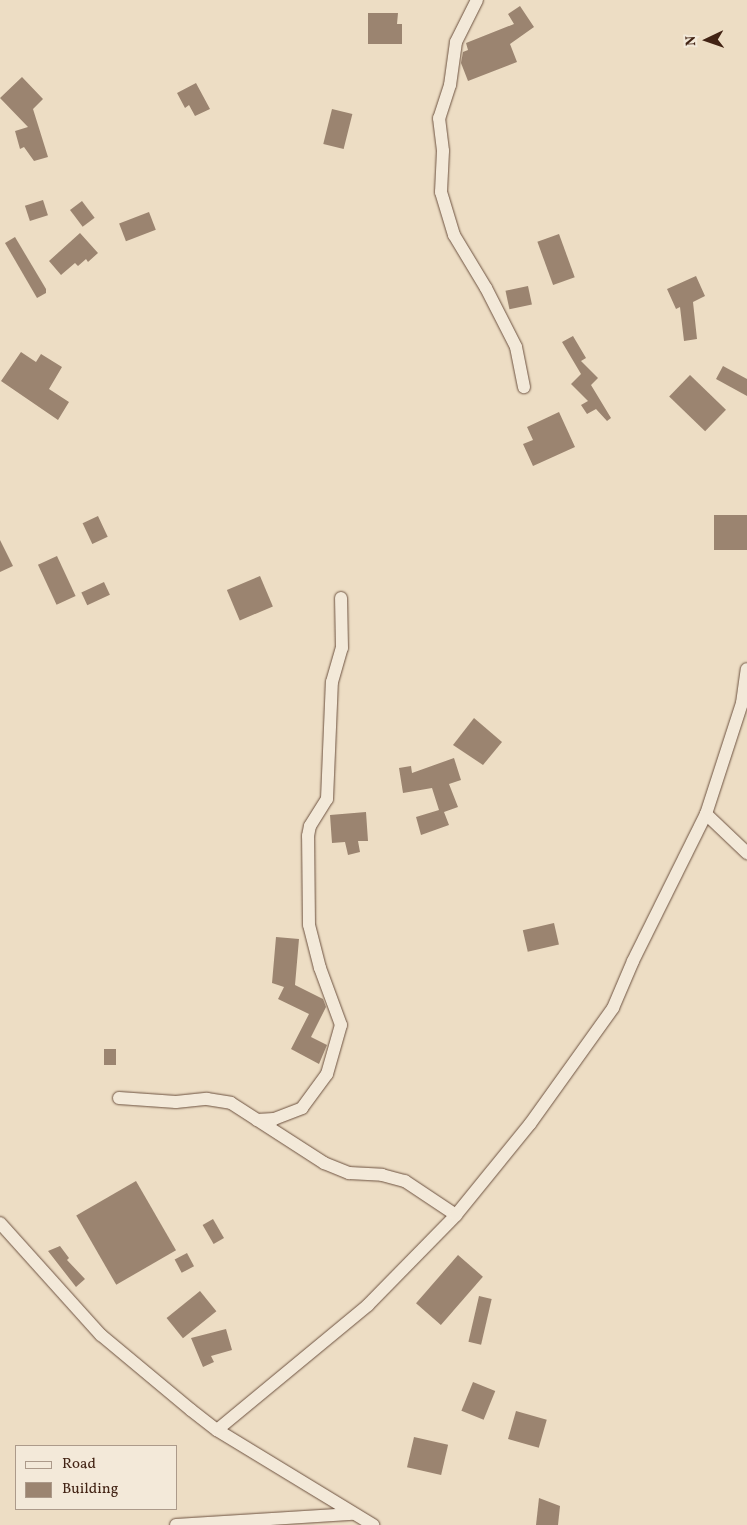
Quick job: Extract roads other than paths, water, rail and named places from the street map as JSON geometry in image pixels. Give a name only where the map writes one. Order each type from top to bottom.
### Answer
[{"type":"street","points":[[477,0],[456,42],[450,85],[439,118],[443,141],[441,192],[454,235],[486,288],[516,347],[524,387]]},
{"type":"street","points":[[257,1120],[274,1119],[302,1108],[327,1074],[341,1024],[320,968],[310,925],[308,836],[310,826],[328,799],[332,682],[342,648],[341,598]]},
{"type":"street","points":[[218,1430],[368,1304],[456,1215],[530,1124],[613,1008],[633,961],[706,814],[742,703],[747,669]]},
{"type":"street","points":[[706,814],[747,853]]},
{"type":"street","points":[[119,1098],[176,1102],[207,1099],[231,1103],[324,1163],[349,1173],[382,1175],[405,1181],[456,1215]]},
{"type":"street","points":[[0,1223],[100,1335],[218,1430],[373,1525]]},
{"type":"street","points":[[176,1525],[354,1514]]}]
